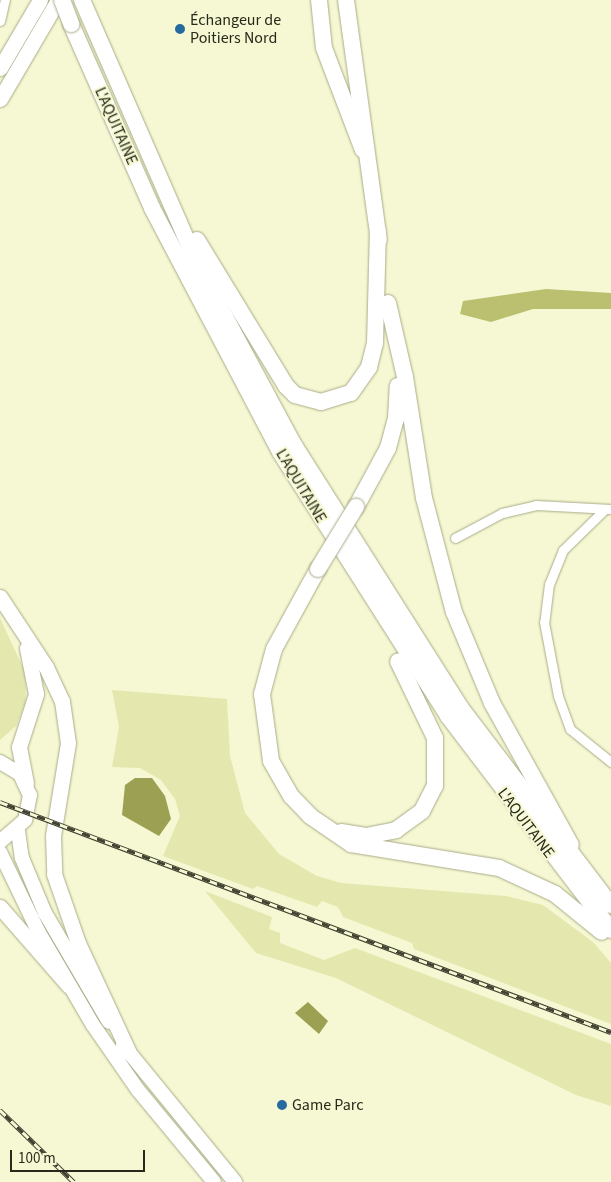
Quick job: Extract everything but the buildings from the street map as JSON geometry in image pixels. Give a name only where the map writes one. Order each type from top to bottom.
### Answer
[{"type":"highway","points":[[0,68],[40,0]]},
{"type":"highway","points":[[4,92],[58,0]]},
{"type":"highway","points":[[4,92],[63,0]]},
{"type":"highway","name":"L'AQUITAINE","points":[[63,0],[156,217],[281,455],[448,716],[611,930]]},
{"type":"highway","points":[[319,0],[324,48],[368,164]]},
{"type":"highway","points":[[346,0],[398,378],[396,419],[388,448],[274,649],[262,717],[270,761],[281,782],[303,810],[328,828],[368,849],[466,860],[520,876],[569,904],[611,940]]},
{"type":"highway","points":[[85,2],[198,242],[259,349],[295,395],[313,401],[332,400],[351,393],[369,367],[375,343],[378,231]]},
{"type":"highway","name":"L'AQUITAINE","points":[[85,2],[199,268],[294,446],[427,658],[582,870],[611,905]]},
{"type":"highway","points":[[388,303],[405,377],[424,498],[454,612],[492,703],[555,809],[582,870]]},
{"type":"highway","points":[[281,455],[414,689],[438,751],[433,792],[405,825],[366,836],[328,828]]},
{"type":"highway","points":[[0,597],[55,684],[67,728],[68,756],[52,849],[57,888],[129,1053]]},
{"type":"highway","points":[[18,626],[35,683],[33,711],[18,755],[26,783]]},
{"type":"highway","points":[[0,907],[69,986]]},
{"type":"main road","points":[[0,762],[12,767],[26,783],[30,808],[18,831],[0,842]]},
{"type":"main road","points":[[18,831],[22,858],[45,913],[129,1053],[235,1182]]},
{"type":"main road","points":[[0,852],[69,986],[138,1090],[214,1182]]},
{"type":"street","points":[[0,21],[5,0]]},
{"type":"street","points":[[455,538],[502,513],[529,506],[608,509]]},
{"type":"street","points":[[608,509],[563,550],[549,584],[544,622],[558,696],[570,729],[611,762]]},
{"type":"shaded area","points":[[546,289],[611,293],[611,309],[533,309],[491,322],[460,314],[463,301]]},
{"type":"shaded area","points":[[0,618],[25,672],[26,702],[16,726],[0,740]]},
{"type":"shaded area","points":[[112,690],[227,699],[230,756],[245,813],[279,854],[317,876],[341,883],[506,896],[543,905],[593,942],[611,963],[611,1024],[414,949],[412,943],[343,917],[338,907],[322,901],[317,907],[257,886],[253,889],[163,856],[180,816],[175,799],[161,780],[140,768],[112,767],[119,727]]},
{"type":"shaded area","points":[[135,778],[152,778],[165,796],[171,819],[159,836],[122,815],[125,785]]},
{"type":"shaded area","points":[[205,891],[272,917],[269,929],[280,933],[280,943],[324,960],[355,948],[611,1044],[611,1106],[576,1095],[336,978],[256,953]]},
{"type":"shaded area","points":[[308,1002],[328,1021],[319,1034],[295,1013]]},
{"type":"railway","points":[[0,802],[611,1032]]},
{"type":"railway","points":[[0,1110],[74,1182]]},
{"type":"place","name":"Échangeur de Poitiers Nord","points":[[180,29]]},
{"type":"place","name":"Game Parc","points":[[282,1105]]}]
